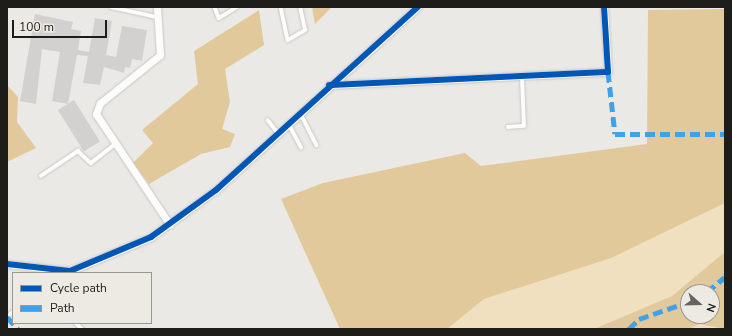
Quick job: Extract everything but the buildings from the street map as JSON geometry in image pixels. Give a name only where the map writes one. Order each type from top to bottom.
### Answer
[{"type":"street","points":[[157,7],[160,56],[97,108],[96,114],[170,225]]},
{"type":"street","points":[[7,264],[69,272],[103,260],[170,225],[280,136],[329,85],[418,7]]},
{"type":"street","points":[[329,85],[522,78],[608,72],[604,7]]},
{"type":"lane","points":[[111,7],[130,9],[158,17]]},
{"type":"lane","points":[[216,7],[219,18],[237,7]]},
{"type":"lane","points":[[281,7],[288,40],[305,30],[300,7]]},
{"type":"lane","points":[[508,127],[524,126],[522,78]]},
{"type":"lane","points":[[301,114],[317,145]]},
{"type":"lane","points":[[268,120],[280,136]]},
{"type":"lane","points":[[290,126],[301,147]]},
{"type":"lane","points":[[41,176],[78,151],[91,163],[115,144]]},
{"type":"shaded area","points":[[312,7],[332,7],[315,24]]},
{"type":"shaded area","points":[[725,9],[725,203],[611,258],[484,299],[447,329],[340,329],[281,199],[323,183],[465,153],[481,166],[647,144],[648,10]]},
{"type":"shaded area","points":[[259,10],[264,45],[225,69],[230,102],[222,129],[235,134],[230,147],[201,154],[149,184],[133,163],[153,143],[142,130],[198,84],[194,51]]},
{"type":"shaded area","points":[[7,85],[18,97],[17,122],[36,148],[7,162]]},
{"type":"shaded area","points":[[725,195],[725,329],[433,329],[448,311]]},
{"type":"shaded area","points":[[725,252],[725,329],[700,324],[720,324],[720,284],[686,284]]},
{"type":"shaded area","points":[[680,289],[680,324],[700,324],[688,329],[594,329],[672,296]]},
{"type":"marked path","points":[[608,72],[615,134],[725,134]]},
{"type":"marked path","points":[[717,284],[725,277]]},
{"type":"marked path","points":[[629,329],[639,319],[680,305]]},
{"type":"marked path","points":[[7,317],[12,322]]},
{"type":"marked path","points":[[13,324],[18,329]]},
{"type":"cycle path","points":[[7,264],[70,271],[151,237],[216,190],[418,7]]},
{"type":"cycle path","points":[[329,85],[608,72],[604,7]]}]
